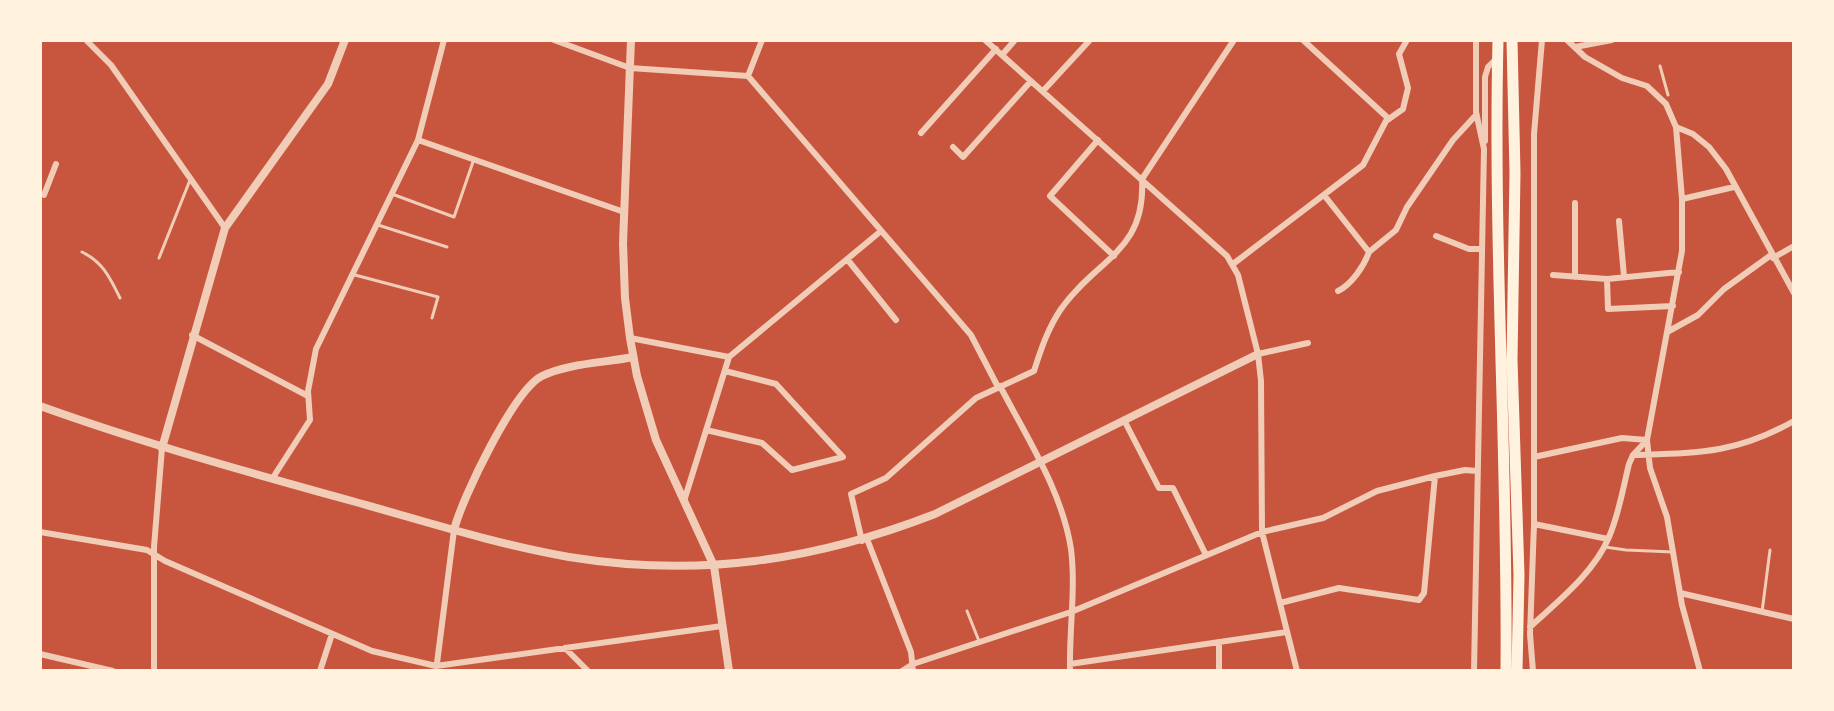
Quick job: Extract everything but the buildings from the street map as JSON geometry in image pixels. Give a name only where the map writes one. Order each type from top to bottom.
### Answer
[{"type":"highway","points":[[1498,40],[1506,671]]},
{"type":"highway","points":[[1512,40],[1515,173],[1512,360],[1519,575],[1517,671]]},
{"type":"street","points":[[86,40],[111,65],[225,228]]},
{"type":"street","points":[[154,671],[155,555],[162,448],[192,335],[225,228],[328,84],[345,40]]},
{"type":"street","points":[[272,479],[310,420],[308,396],[316,349],[418,140],[444,40]]},
{"type":"street","points":[[554,40],[630,68],[748,76],[971,335],[1055,493],[1066,523],[1073,577],[1070,667],[1287,632]]},
{"type":"street","points":[[631,40],[624,212],[625,298],[630,338],[651,426],[683,503],[714,566],[729,671]]},
{"type":"street","points":[[748,76],[762,40]]},
{"type":"street","points":[[985,40],[1233,264],[1254,330],[1261,381],[1262,532],[1297,671]]},
{"type":"street","points":[[921,133],[999,52],[1015,40]]},
{"type":"street","points":[[1043,91],[1090,40]]},
{"type":"street","points":[[851,494],[886,478],[976,398],[1034,371],[1046,334],[1062,308],[1132,234],[1143,200],[1142,179],[1234,40]]},
{"type":"street","points":[[1303,40],[1389,119]]},
{"type":"street","points":[[1233,264],[1363,165],[1389,119],[1403,109],[1408,88],[1399,54],[1407,40]]},
{"type":"street","points":[[1476,40],[1477,115],[1484,149]]},
{"type":"street","points":[[1533,671],[1530,627],[1534,524],[1534,134],[1542,40]]},
{"type":"street","points":[[1567,40],[1585,57],[1622,78],[1647,86],[1669,106],[1676,127],[1682,199],[1682,251],[1647,440],[1652,477],[1667,517],[1680,593],[1700,671]]},
{"type":"street","points":[[1575,47],[1612,40]]},
{"type":"street","points":[[1474,671],[1485,77],[1488,67],[1498,57]]},
{"type":"street","points":[[953,147],[963,157],[1031,81]]},
{"type":"street","points":[[1338,291],[1365,262],[1369,252],[1396,230],[1407,207],[1453,140],[1477,115]]},
{"type":"street","points":[[1676,127],[1693,134],[1709,147],[1726,169],[1794,293]]},
{"type":"street","points":[[418,140],[624,212]]},
{"type":"street","points":[[1098,140],[1050,196],[1114,256]]},
{"type":"street","points":[[44,195],[44,184],[56,164]]},
{"type":"street","points":[[1682,199],[1734,187]]},
{"type":"street","points":[[1324,195],[1369,252]]},
{"type":"street","points":[[1575,203],[1575,277]]},
{"type":"street","points":[[1619,221],[1624,276]]},
{"type":"street","points":[[683,503],[729,357],[881,231]]},
{"type":"street","points":[[1436,236],[1469,249],[1482,249]]},
{"type":"street","points":[[1669,331],[1698,315],[1724,289],[1772,256],[1794,246]]},
{"type":"street","points":[[847,259],[896,320]]},
{"type":"street","points":[[1553,275],[1607,279],[1679,272]]},
{"type":"street","points":[[1607,279],[1608,309],[1673,306]]},
{"type":"street","points":[[192,335],[308,396]]},
{"type":"street","points":[[630,338],[729,357]]},
{"type":"street","points":[[40,406],[162,448],[454,530],[571,557],[635,564],[714,566],[787,558],[864,540],[935,514],[1258,354],[1308,343]]},
{"type":"street","points":[[436,668],[459,510],[516,402],[529,385],[553,372],[633,357]]},
{"type":"street","points":[[706,430],[762,443],[792,470],[843,457],[776,384],[725,371]]},
{"type":"street","points":[[1124,420],[1159,488],[1173,488],[1206,555]]},
{"type":"street","points":[[1633,455],[1703,454],[1758,440],[1794,421]]},
{"type":"street","points":[[1534,457],[1622,438],[1647,440]]},
{"type":"street","points":[[1530,627],[1586,572],[1604,547],[1633,455],[1647,440]]},
{"type":"street","points":[[836,459],[839,467]]},
{"type":"street","points":[[902,671],[1071,612],[1262,532],[1323,518],[1377,491],[1465,470],[1477,471]]},
{"type":"street","points":[[1280,603],[1339,588],[1419,600],[1424,593],[1435,476]]},
{"type":"street","points":[[846,487],[851,494],[864,540],[911,652],[913,668]]},
{"type":"street","points":[[1534,524],[1608,539]]},
{"type":"street","points":[[40,532],[147,550],[372,651],[436,668],[722,626]]},
{"type":"street","points":[[1680,593],[1794,619]]},
{"type":"street","points":[[320,671],[332,634]]},
{"type":"street","points":[[1219,642],[1219,671]]},
{"type":"street","points":[[565,648],[588,671]]},
{"type":"street","points":[[40,654],[113,671]]},
{"type":"lane","points":[[1660,66],[1668,95]]},
{"type":"lane","points":[[392,194],[454,217],[474,159]]},
{"type":"lane","points":[[159,258],[191,178]]},
{"type":"lane","points":[[40,205],[44,195]]},
{"type":"lane","points":[[378,225],[447,247]]},
{"type":"lane","points":[[82,252],[103,266],[120,298]]},
{"type":"lane","points":[[353,275],[438,297],[432,318]]},
{"type":"lane","points":[[1604,547],[1673,552]]},
{"type":"lane","points":[[1762,612],[1770,550]]},
{"type":"lane","points":[[967,611],[980,643]]}]
